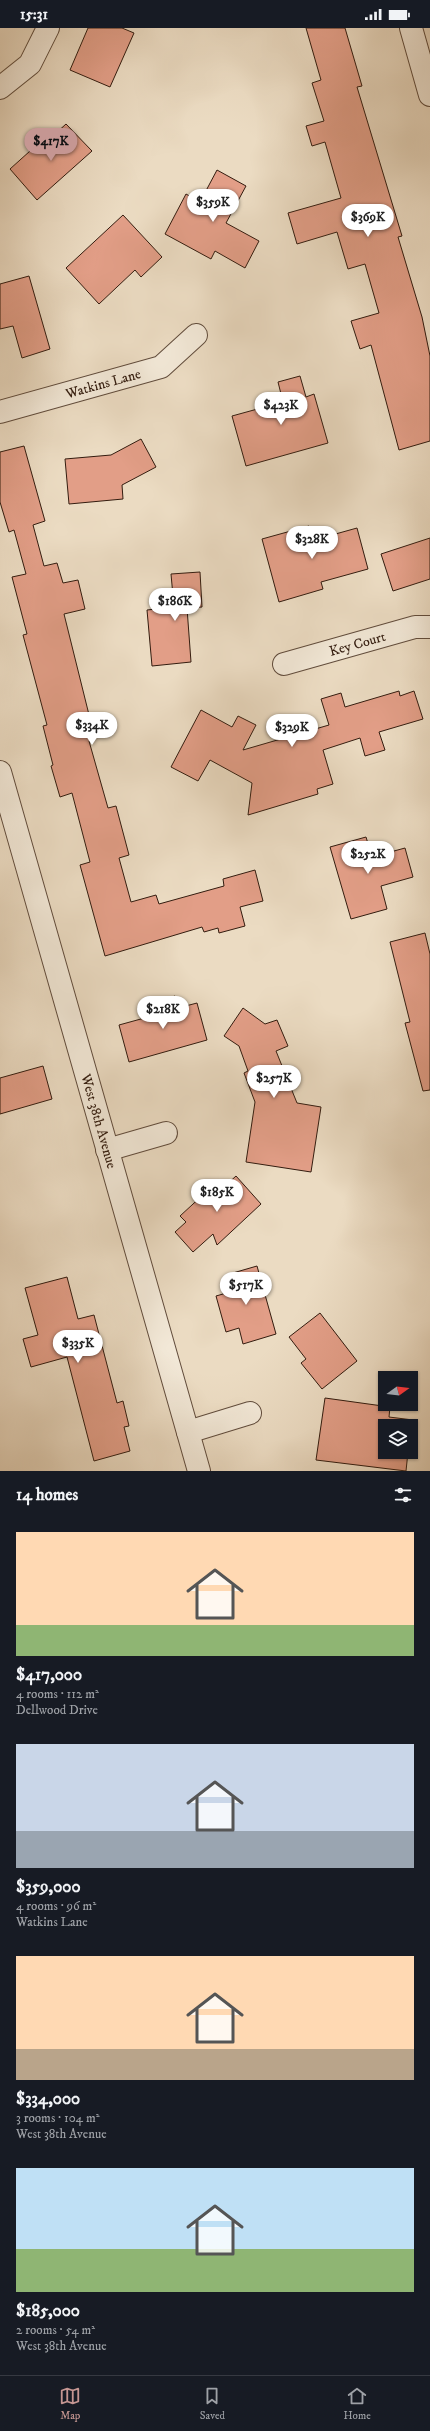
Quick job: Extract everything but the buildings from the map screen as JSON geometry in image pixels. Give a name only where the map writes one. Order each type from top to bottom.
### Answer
[{"type":"street","points":[[0,88],[30,64],[48,28]]},
{"type":"street","points":[[411,28],[430,94]]},
{"type":"street","name":"Watkins Lane","points":[[0,412],[161,367],[196,335]]},
{"type":"street","name":"Key Court","points":[[284,664],[415,627],[430,627]]},
{"type":"street","name":"West 38th Avenue","points":[[0,772],[199,1471]]},
{"type":"street","points":[[107,1150],[166,1133]]},
{"type":"street","points":[[188,1432],[250,1413]]}]
